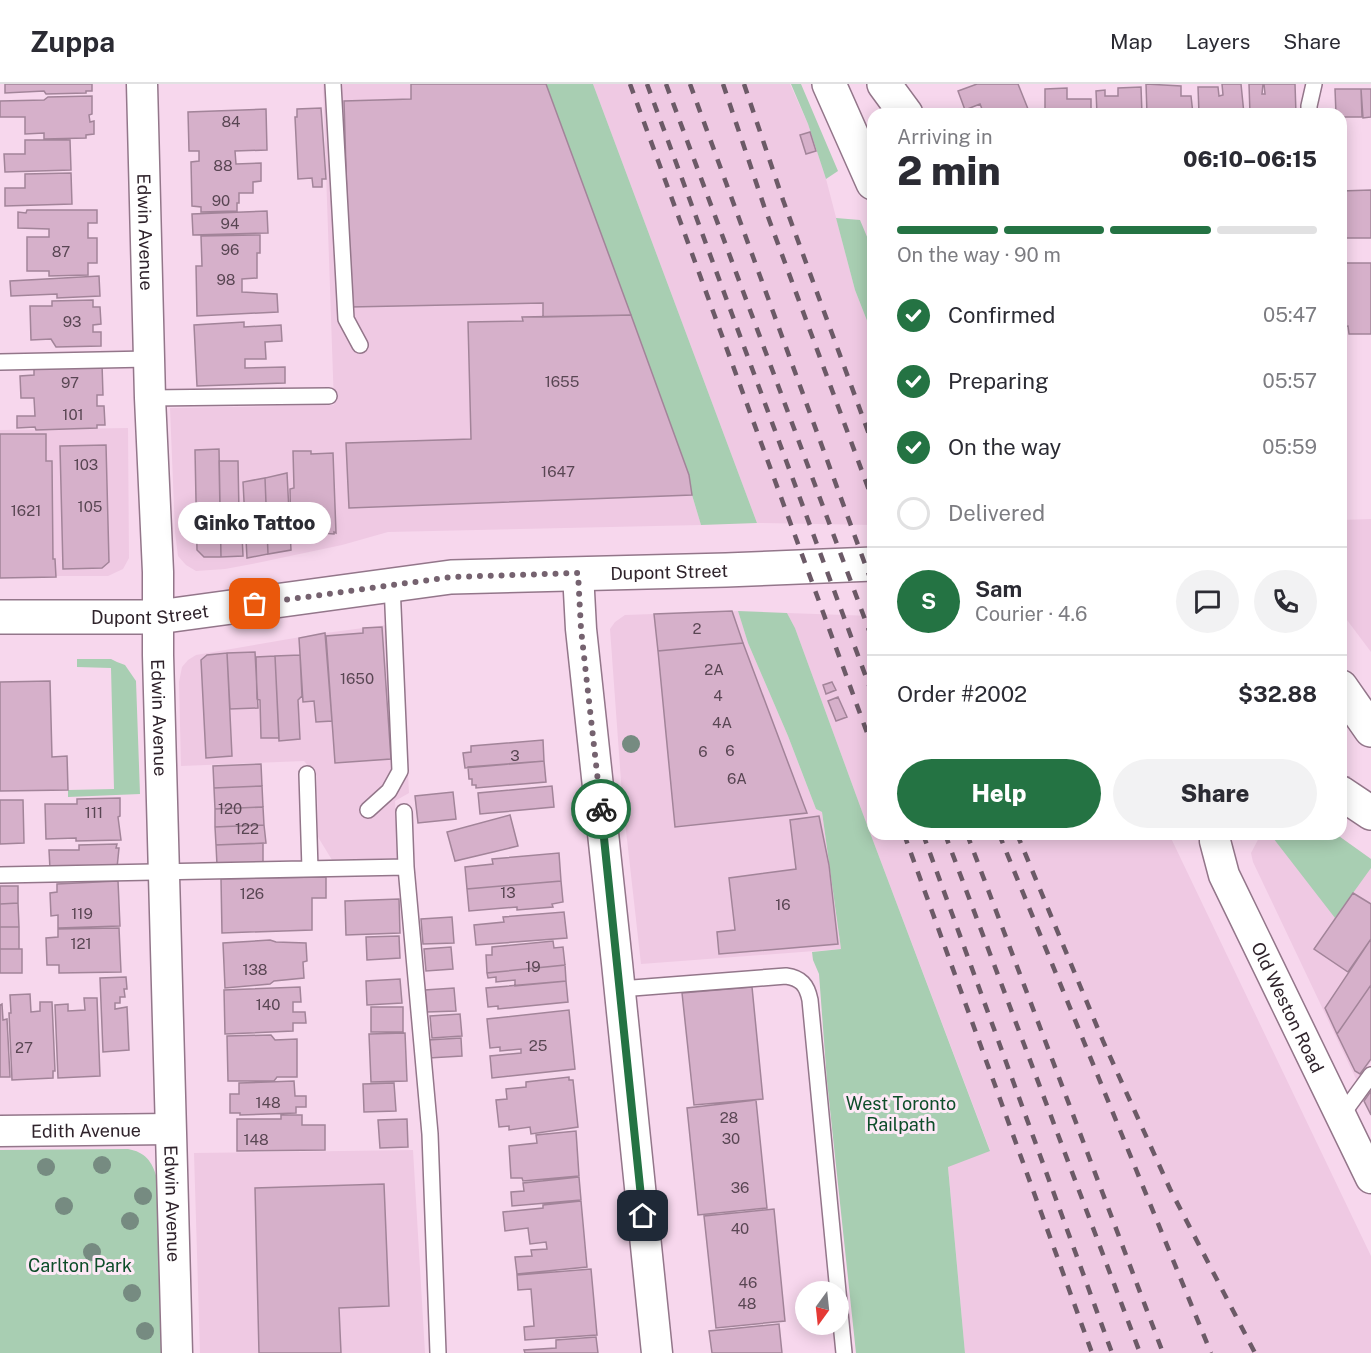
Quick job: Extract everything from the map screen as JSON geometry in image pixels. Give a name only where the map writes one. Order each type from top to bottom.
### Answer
[{"type":"main road","points":[[829,84],[867,170]]},
{"type":"main road","points":[[884,84],[902,108]]},
{"type":"main road","name":"Dupont Street","points":[[0,617],[158,617],[451,577],[867,564]]},
{"type":"main road","points":[[1347,696],[1371,730]]},
{"type":"main road","points":[[1347,732],[1371,730]]},
{"type":"main road","points":[[1347,797],[1371,813]]},
{"type":"street","name":"Edwin Avenue","points":[[142,84],[150,398],[158,572],[177,1353]]},
{"type":"street","points":[[578,573],[581,629],[657,1353]]},
{"type":"street","name":"Old Weston Road","points":[[1215,840],[1224,875],[1371,1178]]},
{"type":"street","name":"Edith Avenue","points":[[0,1131],[170,1129]]},
{"type":"lane","points":[[333,84],[346,319],[360,345]]},
{"type":"lane","points":[[1309,108],[1314,84]]},
{"type":"lane","points":[[0,362],[150,359]]},
{"type":"lane","points":[[150,398],[329,396]]},
{"type":"lane","points":[[368,810],[389,791],[400,771],[392,584]]},
{"type":"lane","points":[[307,774],[310,869]]},
{"type":"lane","points":[[404,812],[406,867],[430,1134],[438,1353]]},
{"type":"lane","points":[[0,875],[406,867]]},
{"type":"lane","points":[[620,989],[786,976],[796,977],[803,982],[810,1000],[837,1281]]},
{"type":"lane","points":[[1341,1116],[1371,1075]]},
{"type":"lane","points":[[842,1335],[844,1353]]},
{"type":"shaded area","points":[[323,84],[546,84],[689,475],[701,525],[388,532],[342,545],[257,563],[196,571],[178,556],[170,408],[334,405]]},
{"type":"shaded area","points":[[593,84],[790,84],[808,124],[826,179],[855,290],[867,321],[867,525],[757,523]]},
{"type":"shaded area","points":[[128,428],[129,558],[123,569],[108,576],[0,576],[0,430]]},
{"type":"shaded area","points":[[1371,519],[1371,652],[1347,620],[1347,520]]},
{"type":"shaded area","points":[[738,611],[748,643],[816,809],[822,812],[841,949],[641,964],[622,795],[610,629],[625,615]]},
{"type":"shaded area","points":[[787,613],[867,616],[867,825],[863,814],[795,628]]},
{"type":"shaded area","points":[[401,623],[409,793],[395,801],[398,858],[332,860],[318,837],[317,776],[304,761],[181,766],[179,682],[182,667],[188,660],[196,655],[318,634]]},
{"type":"shaded area","points":[[873,840],[1172,840],[1371,1256],[1371,1353],[965,1353],[948,1166],[990,1150]]},
{"type":"shaded area","points":[[1258,840],[1344,840],[1371,859],[1371,1062],[1357,1081],[1253,862],[1251,853]]},
{"type":"shaded area","points":[[413,1150],[425,1353],[200,1353],[194,1153]]},
{"type":"green space","points":[[546,84],[593,84],[757,523],[701,525],[689,475]]},
{"type":"green space","points":[[791,84],[801,84],[838,171],[826,179],[808,124]]},
{"type":"green space","points":[[836,218],[860,220],[867,237],[867,321],[855,290]]},
{"type":"green space","name":"West Toronto Railpath","points":[[738,611],[787,613],[795,628],[867,825],[867,840],[873,840],[990,1151],[948,1167],[965,1353],[856,1353],[827,1081],[819,974],[812,952],[841,949],[822,812],[816,809],[748,643]]},
{"type":"green space","points":[[77,659],[111,659],[125,665],[136,681],[140,794],[68,797],[68,790],[114,789],[111,668],[77,667]]},
{"type":"green space","points":[[1275,840],[1344,840],[1371,859],[1371,868],[1335,918]]},
{"type":"green space","name":"Carlton Park","points":[[128,1149],[139,1152],[147,1158],[157,1178],[163,1353],[0,1353],[0,1150]]},
{"type":"building","points":[[5,84],[92,84],[92,91],[46,94],[44,91],[5,93]]},
{"type":"building","points":[[411,84],[546,84],[631,315],[543,317],[543,303],[350,307],[344,101],[411,99]]},
{"type":"building","points":[[977,84],[1018,84],[1028,108],[982,108],[980,104],[964,108],[958,91]]},
{"type":"building","points":[[1146,84],[1181,86],[1181,96],[1191,96],[1192,108],[1147,108]]},
{"type":"building","points":[[1222,84],[1241,84],[1243,108],[1199,108],[1198,87],[1218,87],[1219,96],[1223,95]]},
{"type":"building","points":[[1249,84],[1263,84],[1262,94],[1265,94],[1264,84],[1295,84],[1296,108],[1250,108]]},
{"type":"building","points":[[1141,87],[1142,108],[1097,108],[1096,91],[1105,90],[1105,96],[1118,96],[1118,88]]},
{"type":"building","points":[[1067,88],[1067,99],[1091,99],[1091,108],[1045,108],[1045,89]]},
{"type":"building","points":[[1335,89],[1361,89],[1362,117],[1347,117],[1347,108],[1336,108]]},
{"type":"building","points":[[1361,89],[1371,89],[1371,117],[1363,118]]},
{"type":"building","points":[[92,96],[92,114],[89,115],[90,122],[94,121],[94,134],[86,135],[86,138],[44,139],[44,133],[25,134],[25,117],[0,117],[0,101]]},
{"type":"building","points":[[321,108],[326,179],[322,179],[322,187],[313,187],[312,178],[298,179],[295,117],[297,117],[297,109]]},
{"type":"building","points":[[266,109],[267,150],[235,151],[236,164],[261,163],[261,181],[253,182],[253,193],[239,193],[237,211],[201,212],[201,207],[192,206],[191,162],[199,161],[199,151],[189,151],[188,112]]},
{"type":"building","points":[[810,132],[816,151],[806,154],[800,135]]},
{"type":"building","points":[[25,140],[70,140],[71,170],[5,172],[4,154],[25,154]]},
{"type":"building","points":[[71,173],[72,204],[5,206],[5,188],[25,188],[25,174]]},
{"type":"building","points":[[1371,190],[1371,238],[1347,238],[1347,191]]},
{"type":"building","points":[[27,210],[97,210],[97,223],[88,223],[88,238],[97,238],[97,263],[88,263],[88,275],[49,276],[49,271],[27,271],[27,237],[49,237],[49,229],[18,228],[18,212],[26,213]]},
{"type":"building","points":[[267,211],[268,233],[193,235],[192,214]]},
{"type":"building","points":[[260,235],[257,278],[242,279],[242,292],[277,294],[278,312],[197,316],[196,266],[202,266],[201,236]]},
{"type":"building","points":[[1347,263],[1371,263],[1371,334],[1349,334]]},
{"type":"building","points":[[99,276],[100,296],[57,298],[57,294],[11,296],[10,281]]},
{"type":"building","points":[[93,300],[93,307],[100,307],[101,324],[93,325],[93,332],[101,332],[101,346],[56,347],[51,339],[31,340],[30,306],[52,306],[52,301]]},
{"type":"building","points":[[631,315],[689,475],[692,495],[349,508],[346,443],[471,439],[468,322],[523,321],[522,317]]},
{"type":"building","points":[[244,322],[244,327],[281,325],[282,341],[265,342],[266,359],[245,359],[245,368],[285,367],[285,383],[197,386],[194,325]]},
{"type":"building","points":[[102,364],[103,395],[97,395],[97,406],[104,406],[105,425],[97,425],[97,428],[36,430],[35,427],[17,428],[17,416],[35,416],[34,398],[21,398],[20,376],[34,375],[34,367]]},
{"type":"building","points":[[0,434],[46,434],[46,461],[52,461],[53,559],[55,559],[56,577],[0,578]]},
{"type":"building","points":[[106,445],[109,562],[102,568],[63,569],[60,446]]},
{"type":"building","points":[[219,449],[221,557],[204,557],[197,550],[195,450]]},
{"type":"building","points":[[293,451],[311,451],[311,454],[333,453],[336,533],[306,532],[307,535],[293,535],[291,533],[290,489],[294,488]]},
{"type":"building","points":[[219,461],[238,461],[243,556],[221,557]]},
{"type":"building","points":[[287,473],[291,550],[268,554],[265,478]]},
{"type":"building","points":[[265,478],[268,554],[247,558],[243,482]]},
{"type":"building","points":[[732,611],[743,643],[658,651],[654,614]]},
{"type":"building","points":[[382,627],[391,759],[335,763],[326,636],[363,633],[363,628]]},
{"type":"building","points":[[325,633],[332,721],[316,722],[314,701],[303,702],[299,638]]},
{"type":"building","points":[[743,643],[807,813],[675,827],[658,651]]},
{"type":"building","points":[[255,652],[258,708],[230,709],[227,653]]},
{"type":"building","points":[[227,653],[232,756],[206,758],[201,660],[207,655]]},
{"type":"building","points":[[300,655],[302,696],[298,700],[300,739],[279,741],[275,656]]},
{"type":"building","points":[[275,656],[279,738],[261,738],[256,657]]},
{"type":"building","points":[[50,681],[52,757],[67,756],[68,790],[0,791],[0,682]]},
{"type":"building","points":[[832,682],[836,690],[826,694],[823,685]]},
{"type":"building","points":[[838,697],[847,717],[836,721],[828,701]]},
{"type":"building","points":[[543,740],[544,761],[465,768],[463,753],[471,752],[471,746]]},
{"type":"building","points":[[544,761],[546,782],[476,788],[476,785],[472,785],[472,779],[469,779],[468,767]]},
{"type":"building","points":[[261,764],[262,786],[214,788],[213,766]]},
{"type":"building","points":[[262,786],[263,807],[215,809],[214,788]]},
{"type":"building","points":[[552,786],[554,807],[480,814],[478,793]]},
{"type":"building","points":[[453,792],[456,819],[418,823],[415,796]]},
{"type":"building","points":[[120,798],[120,816],[118,817],[121,840],[46,839],[45,804],[77,804],[77,799]]},
{"type":"building","points":[[0,800],[23,800],[24,843],[0,844]]},
{"type":"building","points":[[263,807],[264,825],[215,827],[215,809]]},
{"type":"building","points":[[510,815],[518,846],[455,861],[447,832]]},
{"type":"building","points":[[819,816],[829,865],[838,944],[719,954],[717,932],[735,930],[729,878],[796,869],[790,820]]},
{"type":"building","points":[[264,825],[266,843],[216,845],[215,827]]},
{"type":"building","points":[[263,843],[263,864],[217,865],[216,845]]},
{"type":"building","points":[[117,844],[116,848],[119,848],[117,868],[50,869],[49,850],[79,850],[79,845]]},
{"type":"building","points":[[559,853],[561,881],[467,889],[465,867],[493,864],[492,859]]},
{"type":"building","points":[[326,877],[326,898],[312,898],[312,930],[222,933],[221,879]]},
{"type":"building","points":[[118,881],[120,926],[58,928],[58,915],[51,916],[50,893],[57,892],[57,884]]},
{"type":"building","points":[[561,881],[563,902],[552,904],[553,907],[469,911],[467,889]]},
{"type":"building","points":[[0,886],[18,886],[18,903],[0,904]]},
{"type":"building","points":[[1353,893],[1371,904],[1371,939],[1348,972],[1314,949]]},
{"type":"building","points":[[399,899],[400,933],[346,935],[345,901]]},
{"type":"building","points":[[18,903],[19,927],[0,927],[0,904]]},
{"type":"building","points":[[564,912],[567,938],[476,945],[474,925],[504,922],[503,917]]},
{"type":"building","points":[[452,917],[454,943],[423,944],[421,919]]},
{"type":"building","points":[[0,927],[19,927],[19,949],[0,949]]},
{"type":"building","points":[[119,928],[121,972],[59,973],[59,965],[47,965],[46,938],[58,937],[58,929]]},
{"type":"building","points":[[399,936],[400,958],[367,960],[366,937]]},
{"type":"building","points":[[1371,939],[1371,985],[1337,1034],[1325,1008]]},
{"type":"building","points":[[270,940],[306,943],[307,961],[303,962],[304,978],[225,988],[223,943]]},
{"type":"building","points":[[553,941],[554,948],[563,947],[565,965],[487,973],[486,955],[492,955],[492,947]]},
{"type":"building","points":[[451,947],[453,969],[426,971],[424,949]]},
{"type":"building","points":[[0,949],[22,949],[22,973],[0,973]]},
{"type":"building","points":[[565,965],[566,981],[515,986],[515,980],[496,982],[496,977],[488,978],[487,973]]},
{"type":"building","points":[[126,977],[125,997],[120,997],[120,1003],[115,1003],[115,1009],[127,1007],[129,1050],[103,1052],[100,978]]},
{"type":"building","points":[[400,979],[402,1003],[367,1005],[366,981]]},
{"type":"building","points":[[566,981],[568,1002],[498,1009],[498,1006],[488,1007],[486,988]]},
{"type":"building","points":[[1371,985],[1371,1059],[1360,1074],[1355,1071],[1337,1034]]},
{"type":"building","points":[[300,987],[301,1002],[293,1002],[293,1012],[305,1012],[306,1023],[293,1023],[293,1031],[225,1034],[224,990]]},
{"type":"building","points":[[752,987],[763,1099],[694,1105],[682,993]]},
{"type":"building","points":[[454,988],[456,1011],[427,1012],[425,990]]},
{"type":"building","points":[[30,994],[31,1012],[40,1011],[40,1002],[52,1002],[55,1071],[53,1071],[53,1078],[12,1080],[10,995]]},
{"type":"building","points":[[84,998],[97,998],[100,1076],[58,1078],[55,1005],[68,1004],[68,1011],[85,1010]]},
{"type":"building","points":[[2,1004],[3,1020],[7,1019],[10,1077],[0,1077],[0,1005]]},
{"type":"building","points":[[371,1007],[403,1007],[403,1032],[371,1032]]},
{"type":"building","points":[[569,1010],[575,1069],[492,1078],[490,1056],[521,1053],[521,1049],[500,1051],[500,1047],[490,1048],[487,1019]]},
{"type":"building","points":[[460,1014],[462,1036],[432,1038],[430,1016]]},
{"type":"building","points":[[405,1033],[407,1081],[371,1082],[369,1034]]},
{"type":"building","points":[[271,1035],[275,1040],[297,1039],[297,1077],[277,1077],[274,1081],[228,1081],[227,1036]]},
{"type":"building","points":[[461,1038],[462,1056],[429,1058],[428,1040]]},
{"type":"building","points":[[569,1077],[569,1080],[573,1080],[578,1127],[531,1134],[530,1127],[509,1130],[509,1126],[499,1127],[496,1100],[507,1099],[506,1089],[526,1087],[526,1082]]},
{"type":"building","points":[[294,1081],[295,1096],[306,1096],[306,1107],[296,1107],[296,1113],[240,1115],[240,1113],[230,1113],[230,1094],[239,1094],[239,1083]]},
{"type":"building","points":[[394,1083],[396,1111],[364,1112],[363,1084]]},
{"type":"building","points":[[1371,1091],[1371,1115],[1364,1101]]},
{"type":"building","points":[[756,1100],[767,1208],[698,1215],[687,1108]]},
{"type":"building","points":[[281,1115],[302,1115],[302,1125],[325,1125],[325,1150],[237,1151],[237,1119],[281,1119]]},
{"type":"building","points":[[407,1119],[408,1147],[380,1148],[378,1120]]},
{"type":"building","points":[[576,1131],[579,1176],[523,1181],[522,1178],[511,1178],[509,1146],[537,1143],[536,1135]]},
{"type":"building","points":[[579,1177],[581,1200],[512,1206],[511,1192],[524,1191],[523,1183]]},
{"type":"building","points":[[384,1184],[389,1306],[339,1308],[341,1353],[259,1353],[255,1188]]},
{"type":"building","points":[[581,1201],[587,1267],[517,1274],[515,1257],[532,1256],[531,1250],[547,1249],[546,1242],[530,1244],[528,1228],[505,1231],[503,1212]]},
{"type":"building","points":[[774,1209],[785,1321],[716,1328],[704,1216]]},
{"type":"building","points":[[591,1269],[597,1335],[525,1340],[524,1327],[534,1326],[531,1289],[518,1290],[517,1275]]},
{"type":"building","points":[[779,1324],[782,1353],[712,1353],[709,1331]]},
{"type":"building","points":[[596,1337],[598,1353],[525,1353],[524,1350],[556,1348],[556,1340]]},
{"type":"railway","points":[[630,84],[867,733]]},
{"type":"railway","points":[[647,84],[867,680]]},
{"type":"railway","points":[[666,84],[867,625]]},
{"type":"railway","points":[[690,84],[867,570]]},
{"type":"railway","points":[[723,84],[764,206],[867,485]]},
{"type":"railway","points":[[744,84],[783,200],[867,429]]},
{"type":"railway","points":[[906,840],[1092,1353]]},
{"type":"railway","points":[[925,840],[1112,1353]]},
{"type":"railway","points":[[947,840],[1140,1353]]},
{"type":"railway","points":[[969,840],[1163,1353]]},
{"type":"railway","points":[[1001,840],[1211,1353]]},
{"type":"railway","points":[[1019,840],[1103,1041],[1170,1189],[1255,1353]]},
{"type":"way so far","points":[[255,604],[451,577],[578,573],[581,629],[601,809]]},
{"type":"place","name":"Ginko Tattoo","points":[[255,604]]},
{"type":"route","points":[[601,809],[643,1216]]}]
